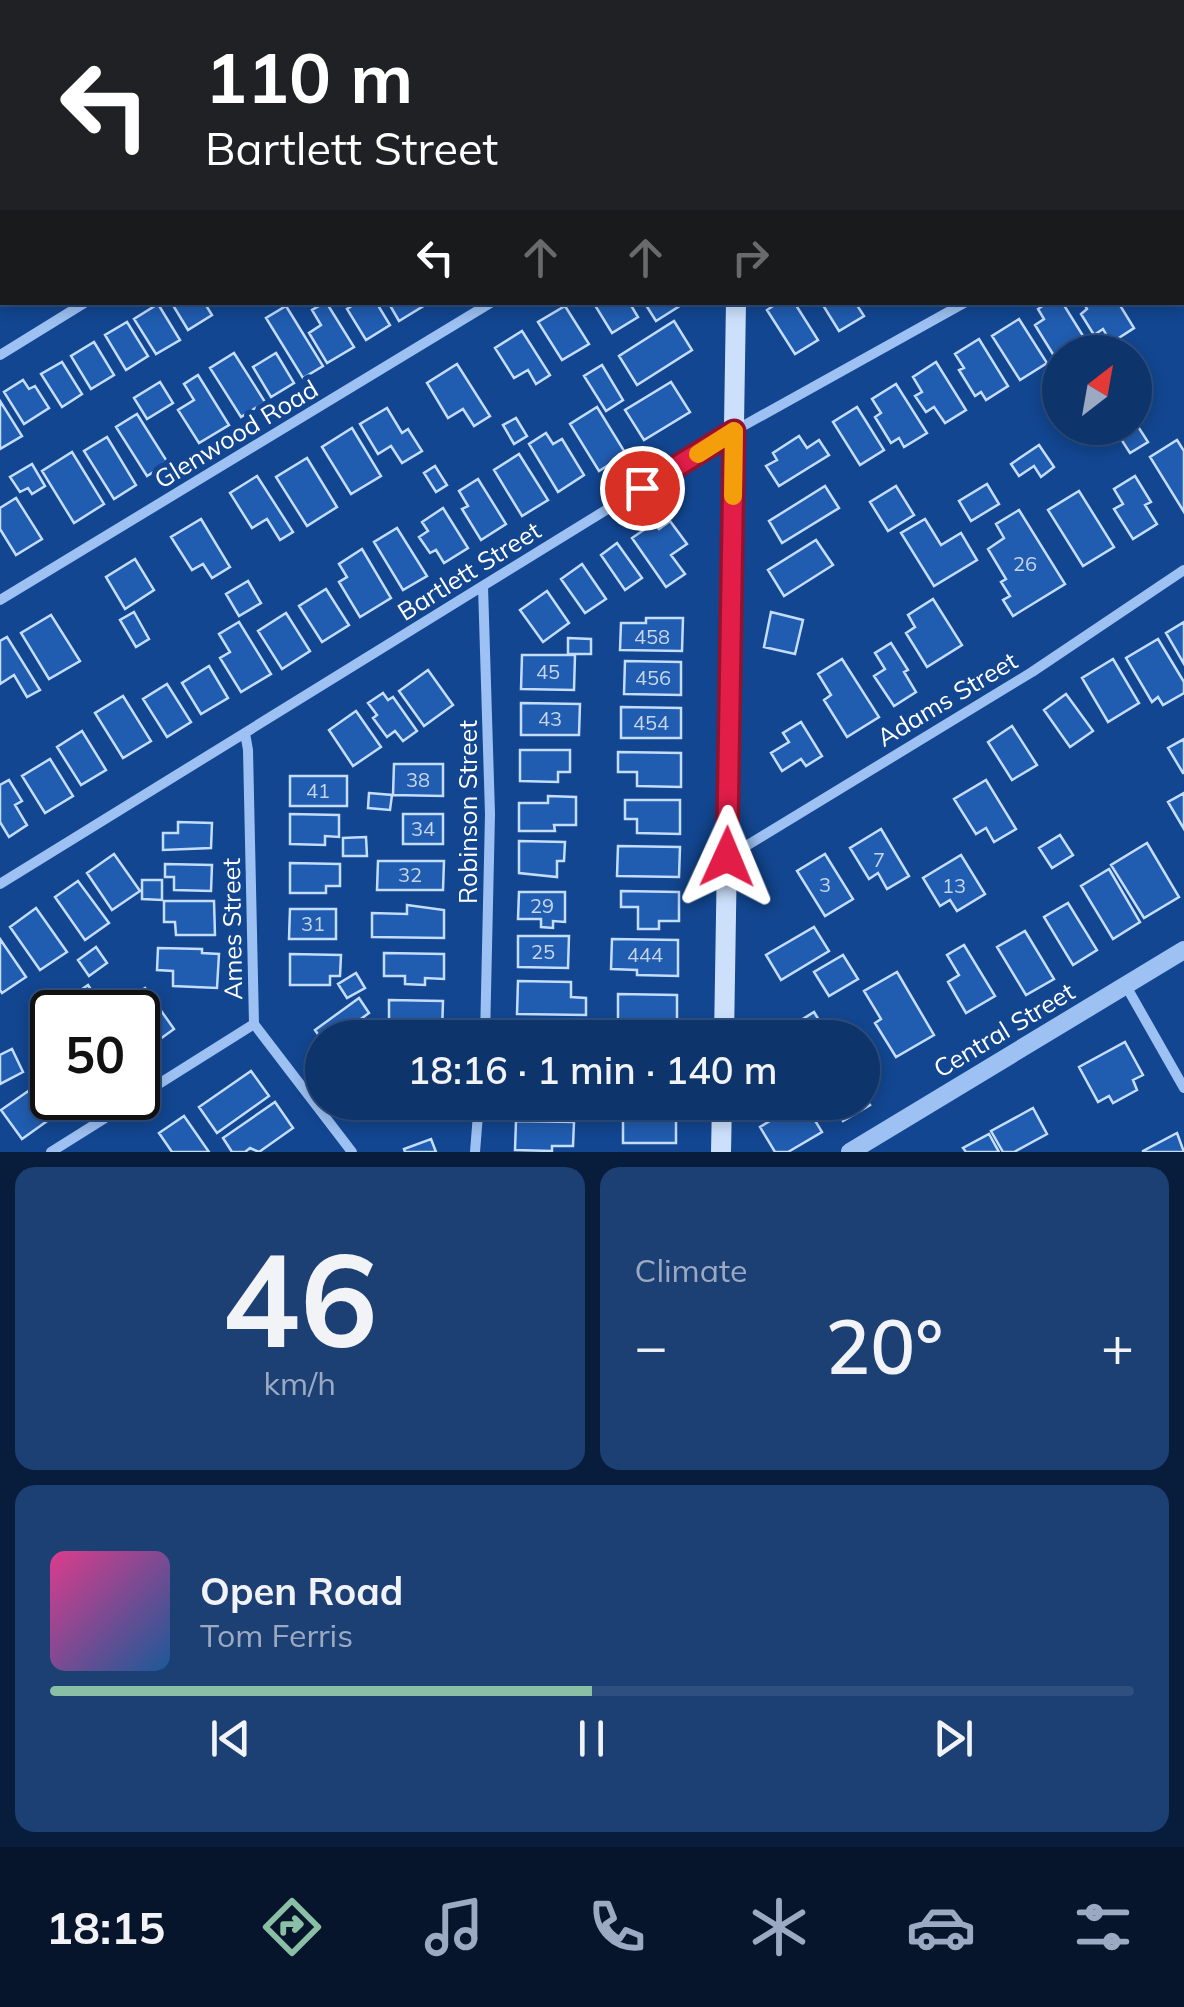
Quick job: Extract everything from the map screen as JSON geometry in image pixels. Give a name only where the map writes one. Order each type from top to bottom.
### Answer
[{"type":"main road","points":[[724,1020],[736,305]]},
{"type":"main road","points":[[721,1152],[722,1120]]},
{"type":"street","points":[[0,355],[81,305]]},
{"type":"street","name":"Glenwood Road","points":[[0,600],[487,305]]},
{"type":"street","name":"Bartlett Street","points":[[0,884],[734,431],[961,305]]},
{"type":"street","name":"Adams Street","points":[[727,857],[1032,672],[1184,570]]},
{"type":"street","name":"Robinson Street","points":[[483,586],[490,814],[485,1020]]},
{"type":"street","name":"Ames Street","points":[[245,733],[254,1024],[352,1152]]},
{"type":"street","name":"Central Street","points":[[850,1152],[1184,950]]},
{"type":"street","points":[[1126,986],[1184,1088]]},
{"type":"street","points":[[160,1083],[254,1024]]},
{"type":"street","points":[[51,1152],[101,1120]]},
{"type":"street","points":[[475,1152],[478,1120]]},
{"type":"building","points":[[159,305],[180,340],[156,354],[134,319]]},
{"type":"building","points":[[173,305],[206,305],[212,315],[188,330]]},
{"type":"building","points":[[328,305],[354,347],[327,363],[309,333],[321,325],[312,310]]},
{"type":"building","points":[[353,305],[378,305],[390,325],[366,340],[347,309]]},
{"type":"building","points":[[390,305],[425,305],[399,321]]},
{"type":"building","points":[[595,305],[631,305],[638,317],[612,333]]},
{"type":"building","points":[[646,305],[681,305],[656,321]]},
{"type":"building","points":[[774,305],[796,305],[818,340],[795,354],[767,310]]},
{"type":"building","points":[[823,305],[857,305],[864,316],[839,331]]},
{"type":"building","points":[[1044,305],[1064,305],[1083,335],[1042,336],[1035,325],[1044,319],[1038,309]]},
{"type":"building","points":[[1085,305],[1120,305],[1134,328],[1123,335],[1106,335],[1103,329],[1094,335],[1081,314],[1087,309]]},
{"type":"building","points":[[286,306],[323,366],[303,378],[266,318]]},
{"type":"building","points":[[565,306],[589,344],[562,360],[538,322]]},
{"type":"building","points":[[1019,319],[1042,355],[1042,366],[1020,380],[992,336]]},
{"type":"building","points":[[674,321],[692,350],[637,385],[619,356]]},
{"type":"building","points":[[127,322],[148,356],[126,370],[105,335]]},
{"type":"building","points":[[522,331],[550,375],[536,384],[528,370],[514,378],[495,348]]},
{"type":"building","points":[[979,339],[1008,386],[986,400],[981,392],[975,396],[959,370],[964,368],[955,354]]},
{"type":"building","points":[[94,342],[114,375],[91,389],[71,356]]},
{"type":"building","points":[[234,353],[265,402],[241,417],[210,368]]},
{"type":"building","points":[[276,353],[294,383],[271,397],[253,367]]},
{"type":"building","points":[[62,362],[82,394],[62,407],[41,374]]},
{"type":"building","points":[[936,362],[966,410],[945,423],[934,407],[926,412],[915,396],[922,392],[913,377]]},
{"type":"building","points":[[457,364],[490,416],[474,426],[463,409],[448,418],[427,383]]},
{"type":"building","points":[[602,365],[623,400],[606,411],[584,376]]},
{"type":"building","points":[[198,375],[229,425],[199,443],[178,410],[194,400],[184,384]]},
{"type":"building","points":[[23,380],[29,389],[35,386],[49,408],[24,424],[4,392]]},
{"type":"building","points":[[160,382],[173,403],[147,419],[134,398]]},
{"type":"building","points":[[671,382],[690,412],[644,440],[625,410]]},
{"type":"building","points":[[896,384],[927,433],[904,447],[899,438],[891,443],[875,417],[881,413],[872,399]]},
{"type":"building","points":[[0,401],[22,436],[0,449]]},
{"type":"building","points":[[597,407],[626,454],[599,471],[570,424]]},
{"type":"building","points":[[857,407],[884,450],[860,465],[833,422]]},
{"type":"building","points":[[387,408],[402,433],[408,429],[422,451],[402,463],[391,446],[378,454],[360,424]]},
{"type":"building","points":[[137,414],[168,463],[147,476],[116,427]]},
{"type":"building","points":[[516,418],[527,436],[514,444],[503,425]]},
{"type":"building","points":[[352,428],[381,476],[351,494],[322,447]]},
{"type":"building","points":[[546,433],[553,444],[562,439],[584,475],[558,492],[529,444]]},
{"type":"building","points":[[799,436],[807,448],[819,440],[829,455],[779,486],[766,466],[777,460],[773,453]]},
{"type":"building","points":[[107,437],[136,485],[114,499],[84,451]]},
{"type":"building","points":[[1177,440],[1184,451],[1184,512],[1150,457]]},
{"type":"building","points":[[1039,445],[1054,467],[1041,477],[1034,466],[1019,476],[1011,464]]},
{"type":"building","points":[[1125,445],[1143,445],[1130,453]]},
{"type":"building","points":[[72,452],[104,504],[74,523],[42,471]]},
{"type":"building","points":[[519,454],[548,500],[522,516],[494,470]]},
{"type":"building","points":[[307,458],[337,507],[307,526],[276,477]]},
{"type":"building","points":[[32,464],[45,486],[32,494],[28,488],[20,492],[10,477]]},
{"type":"building","points":[[435,466],[447,485],[436,492],[424,473]]},
{"type":"building","points":[[257,476],[293,532],[280,540],[267,519],[252,528],[230,493]]},
{"type":"building","points":[[1135,476],[1151,502],[1145,505],[1157,524],[1133,539],[1114,509],[1123,504],[1114,489]]},
{"type":"building","points":[[478,479],[506,524],[481,540],[462,509],[468,506],[459,491]]},
{"type":"building","points":[[987,484],[999,504],[971,521],[959,501]]},
{"type":"building","points":[[825,486],[839,508],[782,543],[769,521]]},
{"type":"building","points":[[896,486],[914,515],[888,531],[870,502]]},
{"type":"building","points":[[1079,491],[1114,547],[1083,566],[1048,510]]},
{"type":"building","points":[[16,498],[42,539],[16,555],[0,529],[0,508]]},
{"type":"building","points":[[443,508],[468,548],[444,563],[436,550],[430,553],[419,537],[428,531],[422,522]]},
{"type":"building","points":[[1019,510],[1065,584],[1013,616],[1003,600],[1010,596],[1001,582],[1006,579],[988,549],[1004,538],[996,524]]},
{"type":"building","points":[[201,519],[230,567],[212,578],[203,564],[192,570],[171,537]]},
{"type":"building","points":[[925,519],[941,545],[961,533],[977,560],[934,586],[901,533]]},
{"type":"building","points":[[670,521],[687,544],[671,555],[685,574],[666,587],[632,538],[654,523],[659,529]]},
{"type":"building","points":[[397,528],[427,576],[403,590],[374,542]]},
{"type":"building","points":[[816,540],[833,565],[784,596],[768,570]]},
{"type":"building","points":[[617,543],[642,578],[625,590],[601,555]]},
{"type":"building","points":[[362,549],[391,598],[360,617],[339,582],[347,577],[339,564]]},
{"type":"building","points":[[135,559],[154,590],[125,609],[106,577]]},
{"type":"building","points":[[582,564],[606,599],[585,613],[561,579]]},
{"type":"building","points":[[248,581],[261,603],[239,616],[226,594]]},
{"type":"building","points":[[326,589],[349,625],[322,642],[299,606]]},
{"type":"building","points":[[547,591],[569,623],[543,642],[520,610]]},
{"type":"building","points":[[933,599],[962,645],[927,667],[906,633],[915,627],[908,615]]},
{"type":"building","points":[[134,612],[149,639],[136,647],[120,620]]},
{"type":"building","points":[[771,612],[803,620],[795,654],[764,647]]},
{"type":"building","points":[[286,613],[310,651],[282,669],[258,631]]},
{"type":"building","points":[[51,615],[80,661],[49,679],[21,633]]},
{"type":"building","points":[[646,618],[683,618],[682,651],[620,650],[621,623],[646,623]]},
{"type":"building","points":[[239,622],[271,674],[241,692],[220,658],[230,652],[219,634]]},
{"type":"building","points":[[1184,622],[1184,664],[1166,633]]},
{"type":"building","points":[[7,637],[40,690],[27,697],[14,675],[0,684],[0,641]]},
{"type":"building","points":[[568,638],[591,639],[591,654],[568,654]]},
{"type":"building","points":[[1158,639],[1184,682],[1184,693],[1163,705],[1158,697],[1152,702],[1126,658]]},
{"type":"building","points":[[891,643],[916,692],[894,706],[874,676],[885,669],[875,653]]},
{"type":"building","points":[[522,655],[575,655],[574,690],[521,689]]},
{"type":"building","points":[[842,659],[879,717],[847,737],[824,700],[831,695],[818,674]]},
{"type":"building","points":[[1113,659],[1139,703],[1108,722],[1082,678]]},
{"type":"building","points":[[625,661],[681,662],[681,695],[624,694]]},
{"type":"building","points":[[209,666],[228,698],[201,714],[182,683]]},
{"type":"building","points":[[428,670],[453,705],[424,726],[399,691]]},
{"type":"building","points":[[167,684],[191,722],[167,737],[143,699]]},
{"type":"building","points":[[383,693],[388,700],[393,697],[417,731],[403,741],[395,731],[387,737],[373,718],[377,715],[368,703]]},
{"type":"building","points":[[1066,694],[1093,731],[1070,747],[1044,710]]},
{"type":"building","points":[[123,696],[151,741],[123,758],[95,713]]},
{"type":"building","points":[[521,703],[580,704],[579,735],[521,735]]},
{"type":"building","points":[[621,707],[681,708],[681,738],[621,738]]},
{"type":"building","points":[[356,711],[381,747],[353,766],[329,730]]},
{"type":"building","points":[[801,722],[822,756],[806,766],[801,759],[782,771],[771,753],[789,742],[783,733]]},
{"type":"building","points":[[1012,726],[1037,765],[1012,780],[988,742]]},
{"type":"building","points":[[82,731],[106,770],[81,785],[57,747]]},
{"type":"building","points":[[1184,739],[1184,773],[1183,773],[1168,748]]},
{"type":"building","points":[[520,750],[570,750],[570,772],[558,772],[558,782],[520,781]]},
{"type":"building","points":[[618,752],[681,753],[681,787],[637,786],[637,772],[618,772]]},
{"type":"building","points":[[50,759],[73,796],[45,813],[22,776]]},
{"type":"building","points":[[394,764],[443,764],[443,796],[393,795]]},
{"type":"building","points":[[290,776],[347,776],[347,806],[290,806]]},
{"type":"building","points":[[9,780],[22,801],[15,805],[27,825],[9,837],[0,822],[0,785]]},
{"type":"building","points":[[986,780],[1016,829],[994,842],[986,828],[976,834],[954,799]]},
{"type":"building","points":[[369,793],[392,795],[390,810],[368,808]]},
{"type":"building","points":[[1184,793],[1184,829],[1168,802]]},
{"type":"building","points":[[548,796],[576,797],[576,825],[554,825],[555,831],[519,831],[519,803],[548,803]]},
{"type":"building","points":[[625,800],[680,800],[680,834],[637,833],[637,819],[625,819]]},
{"type":"building","points":[[290,814],[339,815],[339,837],[325,836],[325,845],[290,844]]},
{"type":"building","points":[[403,814],[443,814],[443,844],[403,844]]},
{"type":"building","points":[[178,822],[212,823],[211,848],[163,850],[163,833],[178,833]]},
{"type":"building","points":[[881,829],[909,876],[887,889],[878,873],[869,879],[850,848]]},
{"type":"building","points":[[1060,835],[1073,855],[1052,868],[1039,848]]},
{"type":"building","points":[[366,837],[367,856],[343,856],[343,838]]},
{"type":"building","points":[[519,841],[565,842],[564,861],[557,861],[557,877],[519,873]]},
{"type":"building","points":[[1147,843],[1179,897],[1144,918],[1111,865]]},
{"type":"building","points":[[618,846],[680,847],[679,877],[617,876]]},
{"type":"building","points":[[114,854],[140,891],[112,910],[87,873]]},
{"type":"building","points":[[825,854],[853,899],[825,916],[797,871]]},
{"type":"building","points":[[961,855],[985,894],[957,911],[950,900],[940,906],[923,878]]},
{"type":"building","points":[[378,861],[444,861],[443,890],[377,890]]},
{"type":"building","points":[[290,863],[340,864],[340,886],[326,886],[326,893],[290,893]]},
{"type":"building","points":[[165,864],[212,865],[211,891],[174,890],[174,877],[165,877]]},
{"type":"building","points":[[1109,869],[1140,922],[1113,939],[1081,886]]},
{"type":"building","points":[[142,880],[162,880],[162,900],[142,899]]},
{"type":"building","points":[[78,881],[109,923],[85,940],[55,897]]},
{"type":"building","points":[[621,891],[679,892],[679,921],[659,921],[659,929],[638,929],[638,907],[621,907]]},
{"type":"building","points":[[519,892],[565,892],[565,922],[553,921],[553,928],[541,927],[541,919],[518,919]]},
{"type":"building","points":[[164,901],[214,901],[215,935],[176,935],[175,922],[164,922]]},
{"type":"building","points":[[1068,903],[1097,950],[1073,965],[1044,917]]},
{"type":"building","points":[[407,905],[444,910],[444,938],[372,937],[372,913],[407,914]]},
{"type":"building","points":[[36,908],[67,952],[40,970],[10,927]]},
{"type":"building","points":[[290,909],[336,909],[336,939],[289,939]]},
{"type":"building","points":[[814,927],[829,951],[781,980],[766,955]]},
{"type":"building","points":[[1025,931],[1054,979],[1026,995],[997,947]]},
{"type":"building","points":[[518,936],[569,936],[568,968],[518,967]]},
{"type":"building","points":[[0,939],[26,977],[2,993],[0,990]]},
{"type":"building","points":[[612,939],[678,940],[678,976],[637,975],[637,970],[611,969]]},
{"type":"building","points":[[964,945],[995,996],[966,1013],[948,982],[959,975],[947,955]]},
{"type":"building","points":[[96,947],[107,963],[89,976],[78,960]]},
{"type":"building","points":[[158,948],[202,949],[202,953],[219,954],[217,988],[173,986],[173,971],[157,970]]},
{"type":"building","points":[[384,953],[444,954],[444,979],[425,978],[425,985],[405,984],[405,976],[384,976]]},
{"type":"building","points":[[290,954],[341,955],[340,976],[330,976],[330,985],[290,985]]},
{"type":"building","points":[[843,955],[858,979],[829,996],[814,972]]},
{"type":"building","points":[[897,972],[934,1035],[896,1057],[880,1031],[881,1019],[864,991]]},
{"type":"building","points":[[356,973],[365,988],[347,998],[338,984]]},
{"type":"building","points":[[518,981],[571,982],[571,997],[586,998],[586,1015],[517,1014]]},
{"type":"building","points":[[618,994],[677,995],[677,1020],[618,1020]]},
{"type":"building","points":[[359,998],[369,1013],[359,1020],[329,1020]]},
{"type":"building","points":[[389,1000],[443,1001],[442,1020],[389,1020]]},
{"type":"building","points":[[160,1009],[174,1029],[160,1039]]},
{"type":"building","points":[[814,1012],[819,1020],[801,1020]]},
{"type":"building","points":[[1125,1042],[1143,1075],[1133,1080],[1137,1090],[1113,1103],[1109,1096],[1098,1102],[1079,1067]]},
{"type":"building","points":[[12,1049],[23,1072],[0,1084],[0,1055]]},
{"type":"building","points":[[251,1071],[269,1096],[217,1133],[199,1107]]},
{"type":"building","points":[[30,1090],[30,1120],[49,1120],[22,1139],[1,1110]]},
{"type":"building","points":[[275,1102],[293,1128],[259,1152],[250,1148],[232,1152],[223,1138]]},
{"type":"building","points":[[1033,1108],[1047,1134],[1014,1152],[1003,1152],[991,1131]]},
{"type":"building","points":[[184,1116],[209,1152],[172,1152],[159,1133]]},
{"type":"building","points":[[623,1120],[676,1120],[676,1143],[623,1143]]},
{"type":"building","points":[[771,1120],[815,1120],[822,1132],[788,1152],[775,1152],[760,1127]]},
{"type":"building","points":[[516,1121],[574,1122],[573,1146],[552,1146],[552,1151],[515,1150]]},
{"type":"building","points":[[1177,1133],[1184,1152],[1143,1152],[1143,1151]]},
{"type":"building","points":[[989,1134],[999,1152],[966,1152],[963,1148]]},
{"type":"building","points":[[431,1139],[436,1152],[405,1152],[404,1149]]},
{"type":"slow traffic","points":[[698,454],[734,431],[733,496]]},
{"type":"route","points":[[642,488],[734,431],[727,857]]}]
